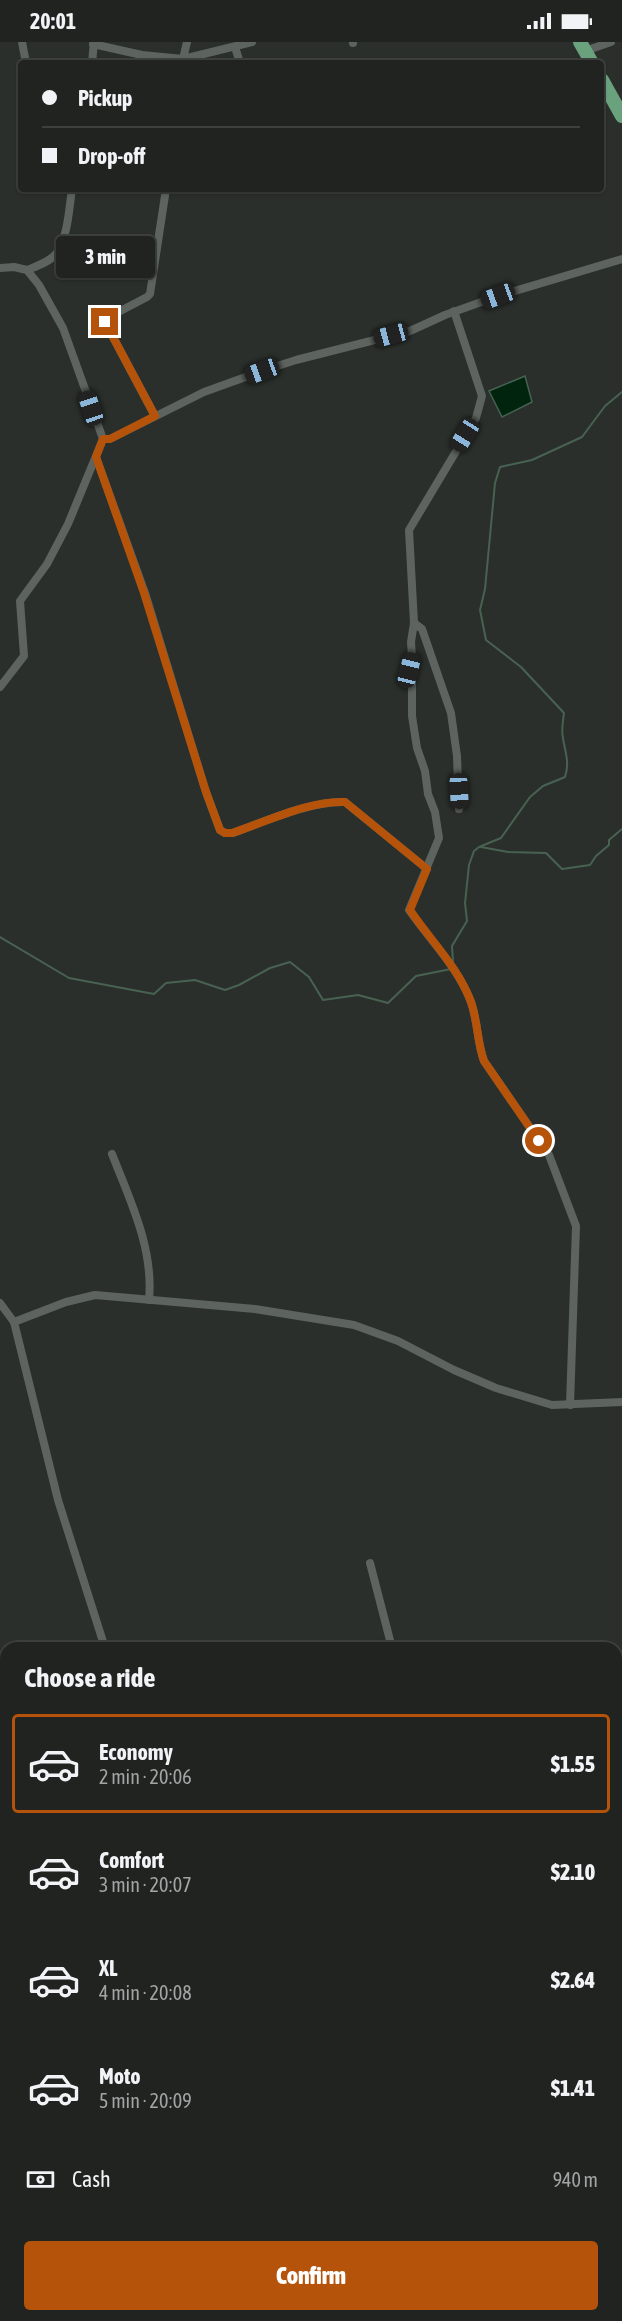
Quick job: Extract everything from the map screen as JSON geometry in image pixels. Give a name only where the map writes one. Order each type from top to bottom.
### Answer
[{"type":"highway","points":[[604,84],[622,116]]},
{"type":"street","points":[[22,42],[25,60]]},
{"type":"street","points":[[183,60],[187,42]]},
{"type":"street","points":[[187,60],[252,42]]},
{"type":"street","points":[[586,52],[611,42]]},
{"type":"street","points":[[92,60],[93,43],[142,55],[176,60]]},
{"type":"street","points":[[236,47],[239,60]]},
{"type":"street","points":[[27,270],[44,264],[56,254],[64,234],[71,192]]},
{"type":"street","points":[[155,416],[105,322],[107,318],[150,294],[166,192]]},
{"type":"street","points":[[103,439],[110,439],[204,392],[262,371],[410,330],[454,312],[566,274],[622,259]]},
{"type":"street","points":[[0,268],[14,267],[27,270],[34,277],[63,328],[103,439],[68,524],[47,564],[20,601],[24,656],[0,687]]},
{"type":"street","points":[[454,312],[483,396],[476,418],[411,524],[409,546],[414,623],[409,670],[412,679],[412,716],[417,748],[425,771],[439,838],[410,910],[460,977],[471,1001],[477,1022],[479,1047],[484,1061],[549,1155],[576,1226],[570,1405]]},
{"type":"street","points":[[96,457],[144,593],[220,830],[232,833],[333,801],[345,802],[427,869]]},
{"type":"street","points":[[414,623],[422,629],[451,713],[457,756],[459,809]]},
{"type":"street","points":[[112,1154],[138,1223],[145,1249],[151,1282],[149,1300]]},
{"type":"street","points":[[14,1322],[66,1302],[94,1295],[255,1309],[354,1325],[398,1341],[496,1388],[552,1405],[622,1402]]},
{"type":"street","points":[[0,1303],[14,1322],[58,1500],[103,1642]]},
{"type":"street","points":[[370,1563],[390,1642]]},
{"type":"shaded area","points":[[525,376],[532,402],[502,417],[489,391]]},
{"type":"waterway","points":[[453,962],[452,946],[467,921],[465,903],[469,865],[474,851],[501,838],[530,797],[543,786],[565,777],[567,767],[562,732],[564,713],[521,667],[486,640],[480,610],[485,589],[495,483],[500,467],[532,460],[582,437],[605,406],[622,392]]},
{"type":"waterway","points":[[481,847],[508,852],[546,853],[562,869],[590,865],[596,856],[609,845],[609,840],[622,829]]},
{"type":"waterway","points":[[0,937],[69,978],[154,994],[166,983],[195,980],[225,990],[270,968],[290,962],[309,977],[323,1000],[358,995],[388,1003],[416,976],[451,969]]},
{"type":"route","points":[[105,322],[155,416],[110,439],[103,439],[96,457],[144,593],[220,830],[232,833],[333,801],[345,802],[427,869],[410,910],[460,977],[471,1001],[477,1022],[479,1047],[484,1061],[539,1141]]}]
